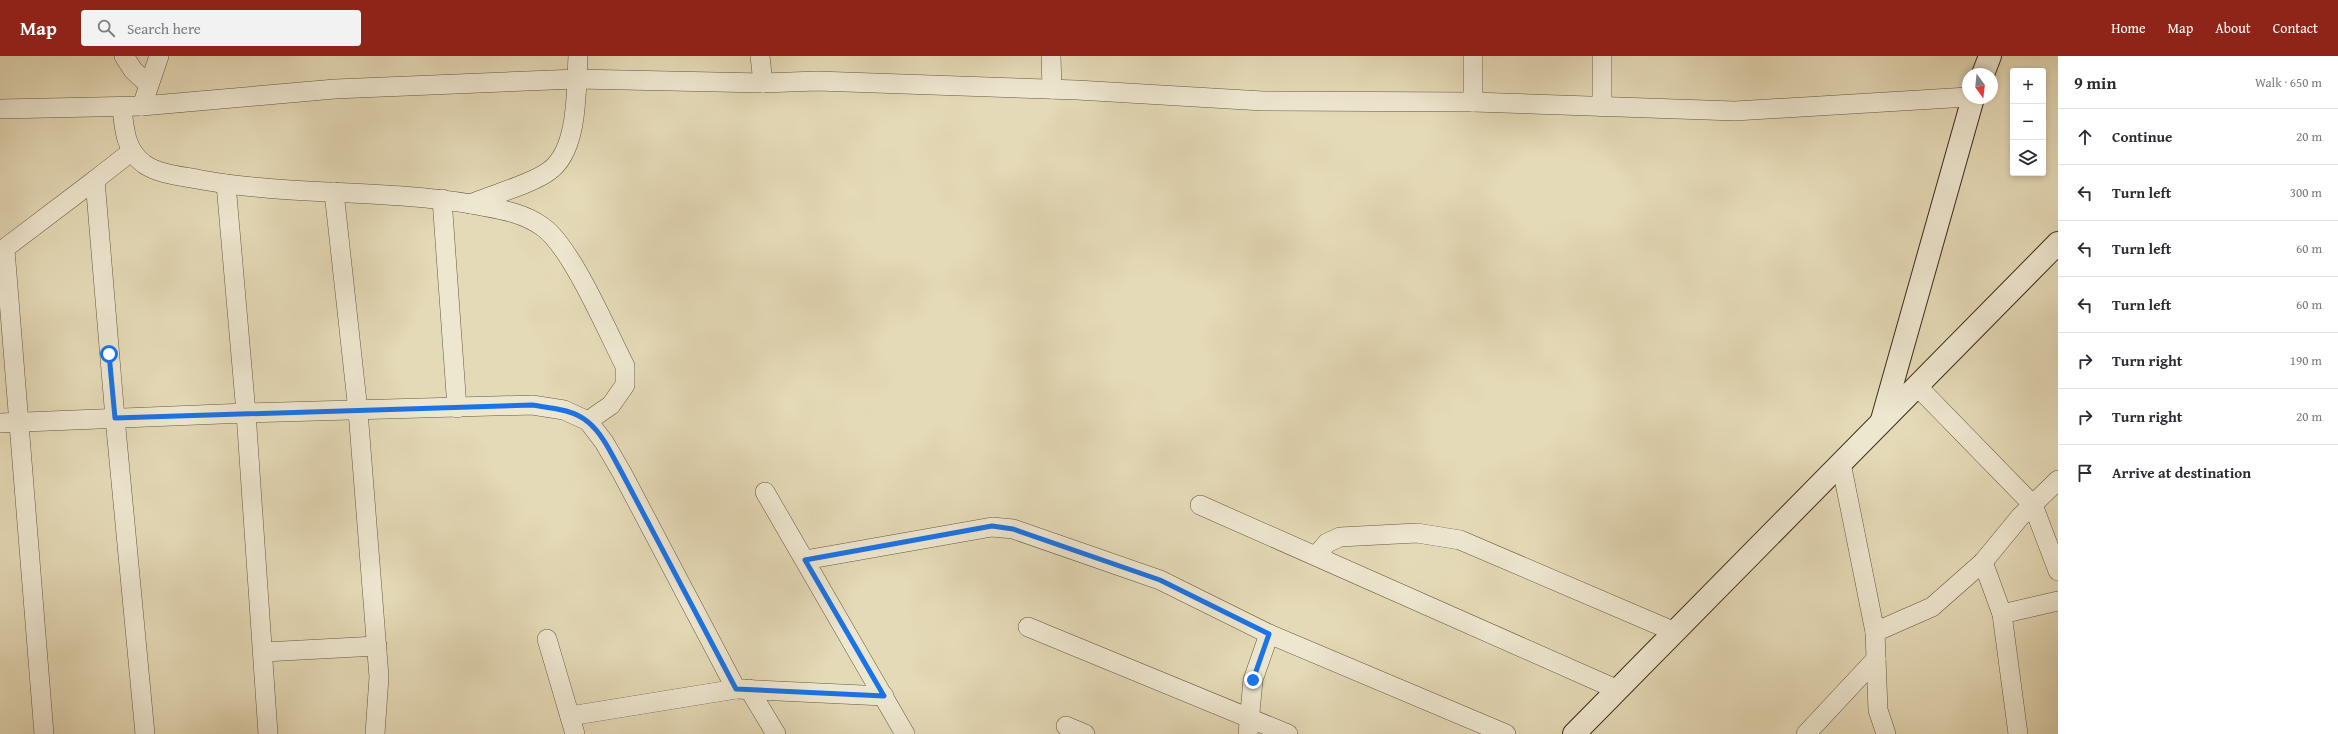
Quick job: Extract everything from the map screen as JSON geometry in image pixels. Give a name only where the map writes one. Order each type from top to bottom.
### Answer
[{"type":"main road","points":[[1985,68],[1990,56]]},
{"type":"main road","points":[[1882,422],[1971,104]]},
{"type":"main road","points":[[1574,734],[1917,386],[2056,249]]},
{"type":"street","points":[[124,56],[133,70],[149,84]]},
{"type":"street","points":[[142,106],[159,56]]},
{"type":"street","points":[[468,204],[551,170],[571,139],[578,56]]},
{"type":"street","points":[[760,56],[763,83]]},
{"type":"street","points":[[1051,56],[1052,89]]},
{"type":"street","points":[[1472,56],[1473,102]]},
{"type":"street","points":[[1602,56],[1602,107]]},
{"type":"street","points":[[0,109],[142,106],[336,89],[577,79],[763,83],[817,81],[1052,89],[1263,101],[1473,102],[1735,111],[1962,97]]},
{"type":"street","points":[[122,107],[125,135],[132,151],[144,164],[167,173],[226,184],[442,199],[510,211],[526,217],[543,227],[557,241],[569,258],[624,366],[625,385],[611,405],[588,421]]},
{"type":"street","points":[[44,734],[9,423],[3,251],[132,151]]},
{"type":"street","points":[[94,180],[145,734]]},
{"type":"street","points":[[226,184],[246,413],[264,652],[268,734]]},
{"type":"street","points":[[334,192],[358,411],[377,646],[380,693],[375,734]]},
{"type":"street","points":[[442,199],[457,408]]},
{"type":"street","points":[[1917,386],[2033,505],[2058,571]]},
{"type":"street","points":[[9,423],[246,413],[532,405],[564,410],[588,421],[604,442],[743,689],[776,734]]},
{"type":"street","points":[[1841,463],[1875,632],[1878,710],[1886,734]]},
{"type":"street","points":[[1875,632],[1932,607],[1983,562],[2033,505],[2058,480]]},
{"type":"street","points":[[765,492],[905,734]]},
{"type":"street","points":[[1200,505],[1618,690]]},
{"type":"street","points":[[805,560],[992,526],[1002,527],[1160,580],[1269,634],[1506,734]]},
{"type":"street","points":[[1316,556],[1327,543],[1340,537],[1416,533],[1460,540],[1675,632]]},
{"type":"street","points":[[1983,562],[2002,614],[2018,734]]},
{"type":"street","points":[[2002,614],[2058,601]]},
{"type":"street","points":[[1028,627],[1248,726],[1288,734]]},
{"type":"street","points":[[1248,726],[1253,680],[1269,634]]},
{"type":"street","points":[[547,639],[575,734]]},
{"type":"street","points":[[264,652],[377,646]]},
{"type":"street","points":[[1806,734],[1876,659]]},
{"type":"street","points":[[570,716],[743,689],[884,696]]},
{"type":"street","points":[[1066,726],[1085,734]]},
{"type":"route","points":[[109,354],[115,418],[532,405],[564,410],[588,421],[604,442],[622,473],[736,689],[884,696],[805,560],[992,526],[1013,529],[1160,580],[1269,634],[1253,680]]}]
